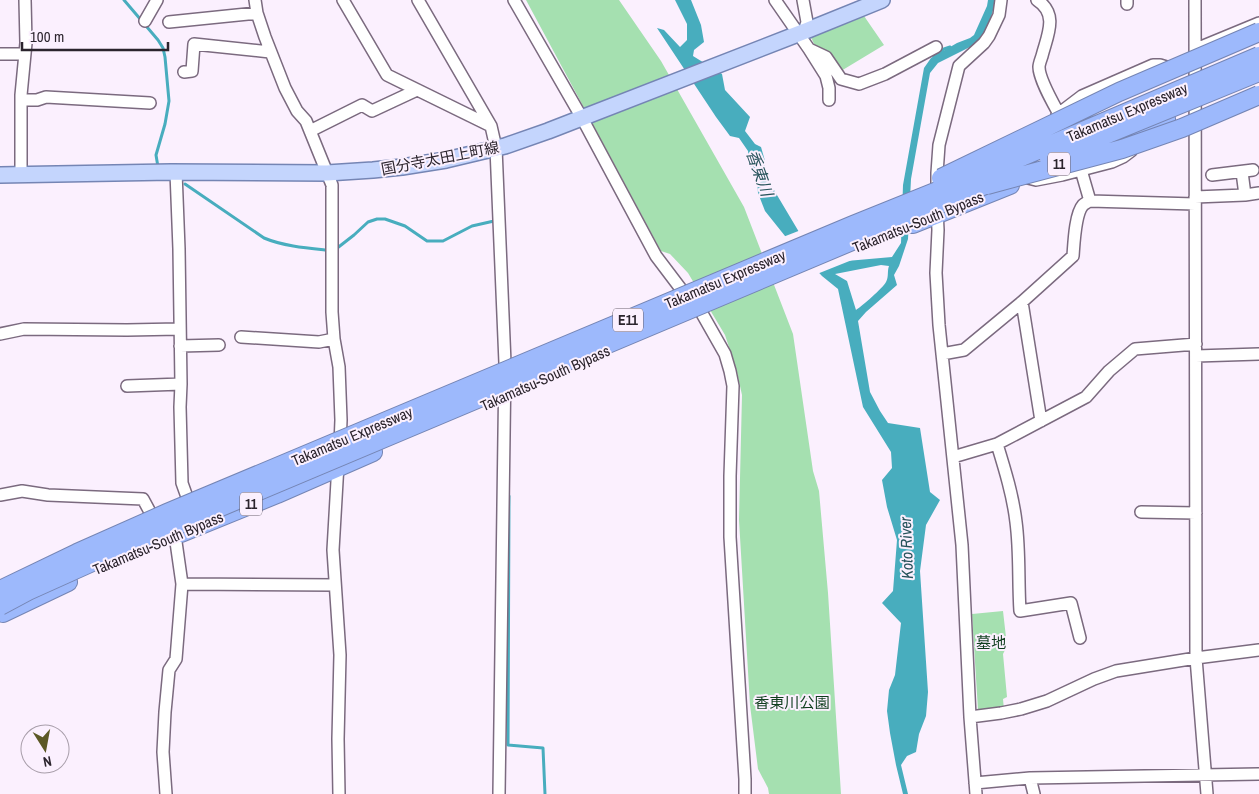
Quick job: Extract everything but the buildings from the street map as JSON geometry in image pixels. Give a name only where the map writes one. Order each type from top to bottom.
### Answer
[{"type":"highway","points":[[853,225],[893,200],[1012,145],[1119,92],[1259,32]]},
{"type":"highway","name":"Takamatsu-South Bypass","points":[[0,582],[150,512],[340,434],[505,363],[687,291],[1196,74],[1259,49]]},
{"type":"highway","name":"Takamatsu Expressway","points":[[0,590],[122,533],[1259,56]]},
{"type":"highway","name":"Takamatsu Expressway","points":[[0,606],[128,546],[1259,72]]},
{"type":"highway","name":"Takamatsu-South Bypass","points":[[0,615],[86,573],[504,396],[702,309],[921,222],[1259,80]]},
{"type":"highway","points":[[984,186],[1122,149],[1182,128],[1259,95]]},
{"type":"main road","name":"国分寺太田上町線","points":[[0,175],[327,172],[402,167],[446,160],[496,148],[548,131],[882,0]]},
{"type":"street","points":[[21,175],[21,100],[26,43],[25,0]]},
{"type":"street","points":[[144,21],[157,0]]},
{"type":"street","points":[[255,0],[257,13],[270,52],[285,88],[297,111],[306,121],[332,185],[331,295],[334,339],[339,367],[341,420],[333,550],[340,655],[339,794]]},
{"type":"street","points":[[344,0],[387,75],[491,126]]},
{"type":"street","points":[[418,0],[491,126],[496,148],[505,363],[499,794]]},
{"type":"street","points":[[514,0],[584,117],[656,256],[687,291]]},
{"type":"street","points":[[775,0],[826,76],[829,100]]},
{"type":"street","points":[[798,34],[807,22],[803,0]]},
{"type":"street","points":[[975,788],[962,545],[939,325],[937,282],[938,215],[930,188],[937,173],[939,145],[959,66],[989,36],[999,14],[1001,0]]},
{"type":"street","points":[[1037,0],[1042,3],[1049,13],[1051,23],[1039,68],[1043,82],[1059,114]]},
{"type":"street","points":[[1195,0],[1196,658],[1208,794]]},
{"type":"street","points":[[169,22],[257,13]]},
{"type":"street","points":[[1196,49],[1259,23]]},
{"type":"street","points":[[184,72],[192,71],[194,44],[270,52]]},
{"type":"street","points":[[809,49],[826,57],[841,79],[859,84],[885,74],[936,47]]},
{"type":"street","points":[[0,54],[25,54]]},
{"type":"street","points":[[993,161],[1082,96],[1153,65],[1196,74]]},
{"type":"street","points":[[310,131],[362,105],[372,111],[417,90]]},
{"type":"street","points":[[21,100],[37,100],[46,97],[150,103]]},
{"type":"street","points":[[1196,107],[1215,119],[1219,119],[1259,104]]},
{"type":"street","points":[[1028,178],[1044,179],[1112,162],[1135,148],[1148,133],[1150,126]]},
{"type":"street","points":[[1081,170],[1090,201]]},
{"type":"street","points":[[1212,174],[1248,171],[1245,194]]},
{"type":"street","points":[[176,172],[179,249],[182,483],[187,497]]},
{"type":"street","points":[[942,354],[964,350],[1022,302],[1073,256],[1075,228],[1084,204],[1090,201],[1195,201],[1259,192]]},
{"type":"street","points":[[1022,302],[1041,421]]},
{"type":"street","points":[[702,309],[725,354],[733,386],[730,537],[745,794]]},
{"type":"street","points":[[0,334],[24,329],[179,329]]},
{"type":"street","points":[[241,337],[319,342],[334,339]]},
{"type":"street","points":[[180,346],[219,345]]},
{"type":"street","points":[[953,457],[997,444],[1086,397],[1109,371],[1135,349],[1259,354]]},
{"type":"street","points":[[127,386],[181,384]]},
{"type":"street","points":[[997,444],[1010,487],[1016,521],[1019,552],[1018,585],[1020,611],[1071,603],[1080,638]]},
{"type":"street","points":[[0,495],[22,491],[48,495],[143,499],[150,512]]},
{"type":"street","points":[[1141,512],[1196,513]]},
{"type":"street","points":[[166,794],[163,752],[165,712],[169,670],[176,659],[182,584],[175,535]]},
{"type":"street","points":[[182,584],[335,585]]},
{"type":"street","points":[[970,717],[1021,709],[1046,701],[1116,671],[1259,650]]},
{"type":"street","points":[[970,794],[975,788],[1030,778],[1259,774]]},
{"type":"street","points":[[1030,778],[1034,794]]},
{"type":"green space","name":"香東川公園","points":[[526,0],[619,0],[661,61],[744,207],[793,334],[813,471],[819,491],[828,593],[841,794],[769,794],[768,788],[758,769],[750,705],[739,520],[742,395],[736,368],[725,335],[688,273],[670,254],[661,251]]},
{"type":"green space","points":[[864,16],[884,45],[841,71],[828,54],[814,44],[811,37]]},
{"type":"green space","name":"墓地","points":[[1003,611],[1007,646],[1003,654],[1007,697],[1003,699],[1004,710],[982,713],[978,710],[972,614]]},
{"type":"water","points":[[675,0],[691,0],[701,25],[704,42],[694,50],[693,56],[722,74],[725,90],[750,117],[745,131],[755,144],[761,147],[771,185],[799,232],[824,263],[892,257],[901,243],[903,185],[924,68],[931,58],[974,35],[988,0],[996,0],[989,24],[983,36],[976,44],[938,63],[930,73],[911,179],[908,239],[894,275],[897,285],[858,321],[870,392],[888,423],[920,428],[930,492],[940,500],[926,525],[920,571],[928,692],[926,716],[919,734],[916,752],[907,756],[901,765],[908,794],[903,794],[887,711],[889,690],[895,675],[901,623],[882,603],[893,591],[897,540],[887,507],[882,480],[892,468],[891,452],[863,407],[838,289],[822,276],[765,211],[758,193],[757,178],[750,166],[748,151],[739,138],[730,136],[657,28],[664,30],[680,47],[687,40],[687,24]],"holes":[[[881,265],[889,266],[884,285],[856,310],[847,281],[835,274]]]},
{"type":"pier","points":[[801,230],[825,260],[857,258],[817,274],[783,237]]},
{"type":"waterway","points":[[124,0],[158,40],[163,48],[165,57],[169,101],[156,155],[158,167]]},
{"type":"waterway","points":[[934,57],[950,47]]},
{"type":"waterway","points":[[185,184],[264,238],[287,245],[326,250]]},
{"type":"waterway","points":[[336,249],[368,222],[377,219],[385,219],[405,226],[427,241],[443,241],[472,226],[494,221]]},
{"type":"waterway","points":[[509,496],[508,745],[543,748],[545,794]]},
{"type":"water label","name":"香東川","points":[[760,173]]},
{"type":"water label","name":"Koto River","points":[[906,548]]}]
